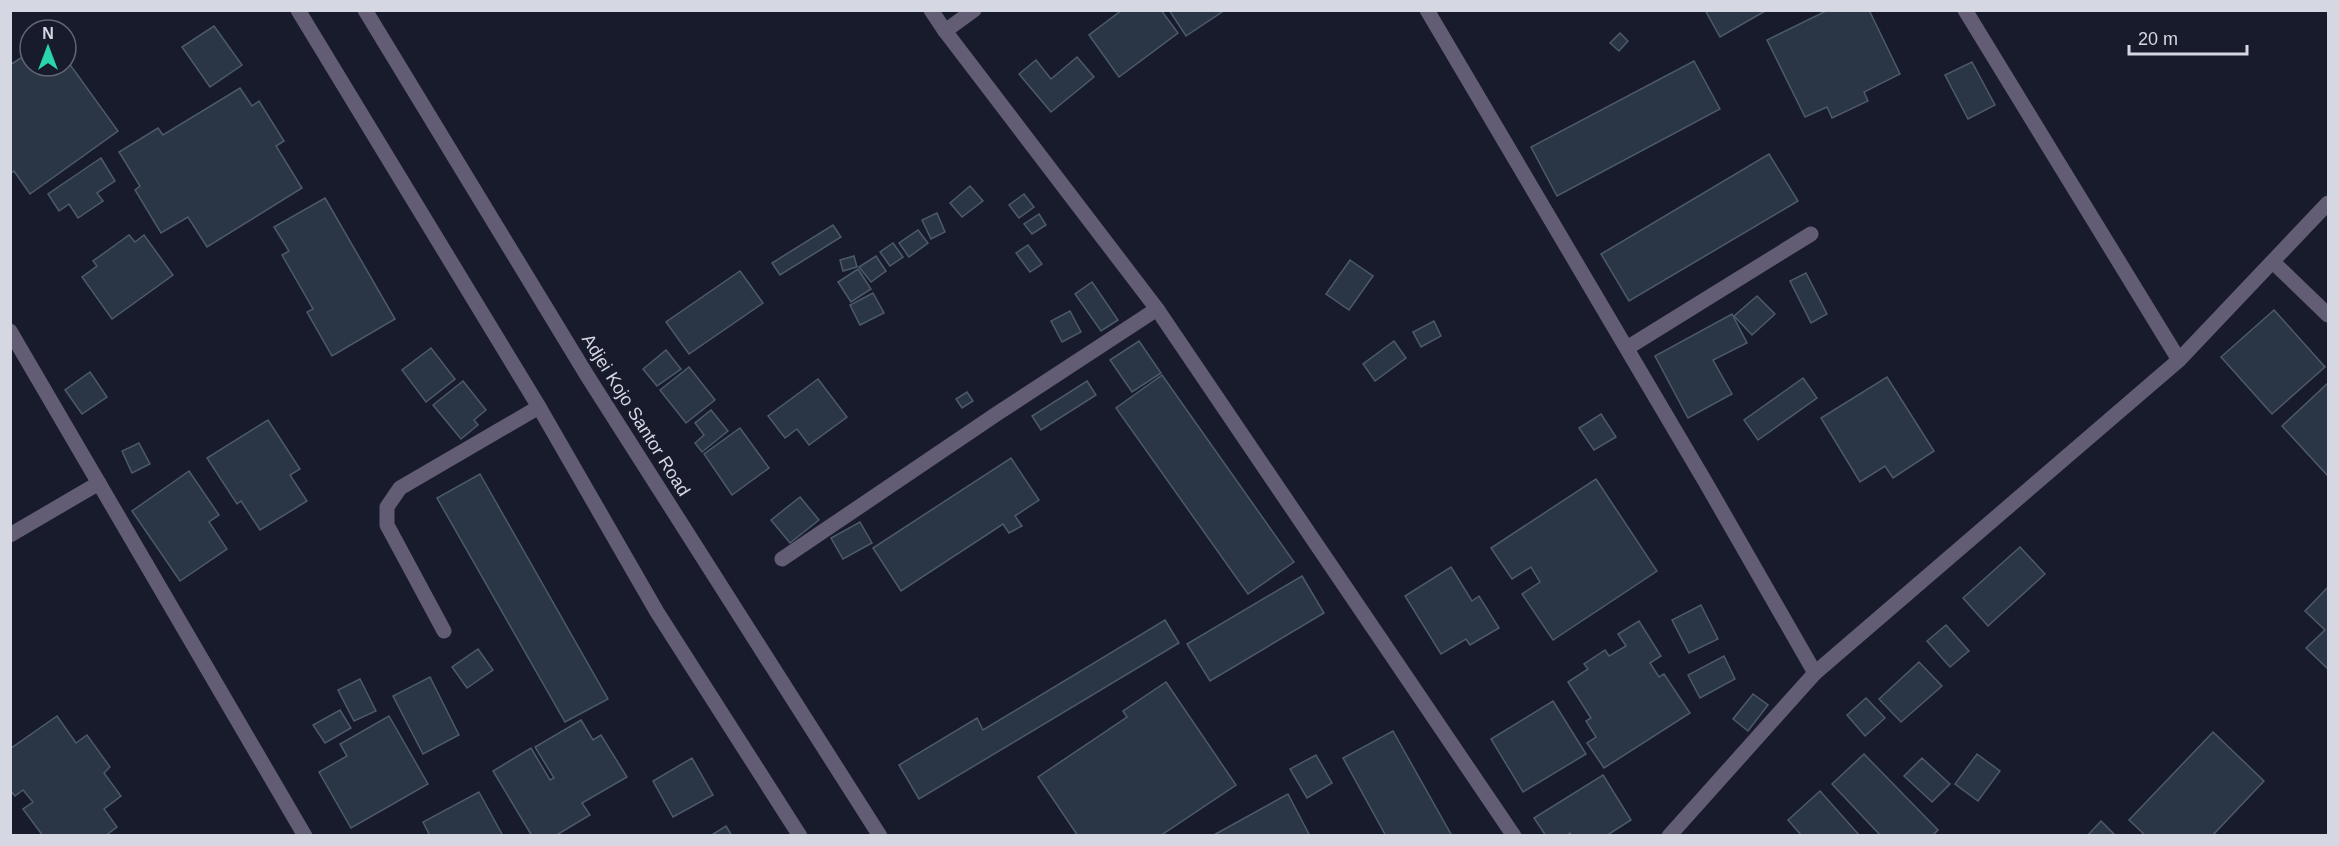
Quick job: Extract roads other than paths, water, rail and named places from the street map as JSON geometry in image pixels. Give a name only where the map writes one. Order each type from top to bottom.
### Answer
[{"type":"street","points":[[298,10],[539,407],[657,612],[800,836]]},
{"type":"street","name":"Adjei Kojo Santor Road","points":[[365,10],[588,377],[880,836]]},
{"type":"street","points":[[931,10],[1157,309],[1514,836]]},
{"type":"street","points":[[945,31],[974,10]]},
{"type":"street","points":[[1427,10],[1627,348],[1815,673]]},
{"type":"street","points":[[1965,10],[2179,360]]},
{"type":"street","points":[[1669,836],[1815,673],[2179,360],[2328,203]]},
{"type":"street","points":[[1627,348],[1811,234]]},
{"type":"street","points":[[2273,262],[2328,315]]},
{"type":"street","points":[[782,559],[1157,309]]},
{"type":"street","points":[[10,331],[304,836]]},
{"type":"street","points":[[444,631],[387,525],[387,507],[400,488],[539,407]]},
{"type":"street","points":[[10,535],[99,483]]}]
